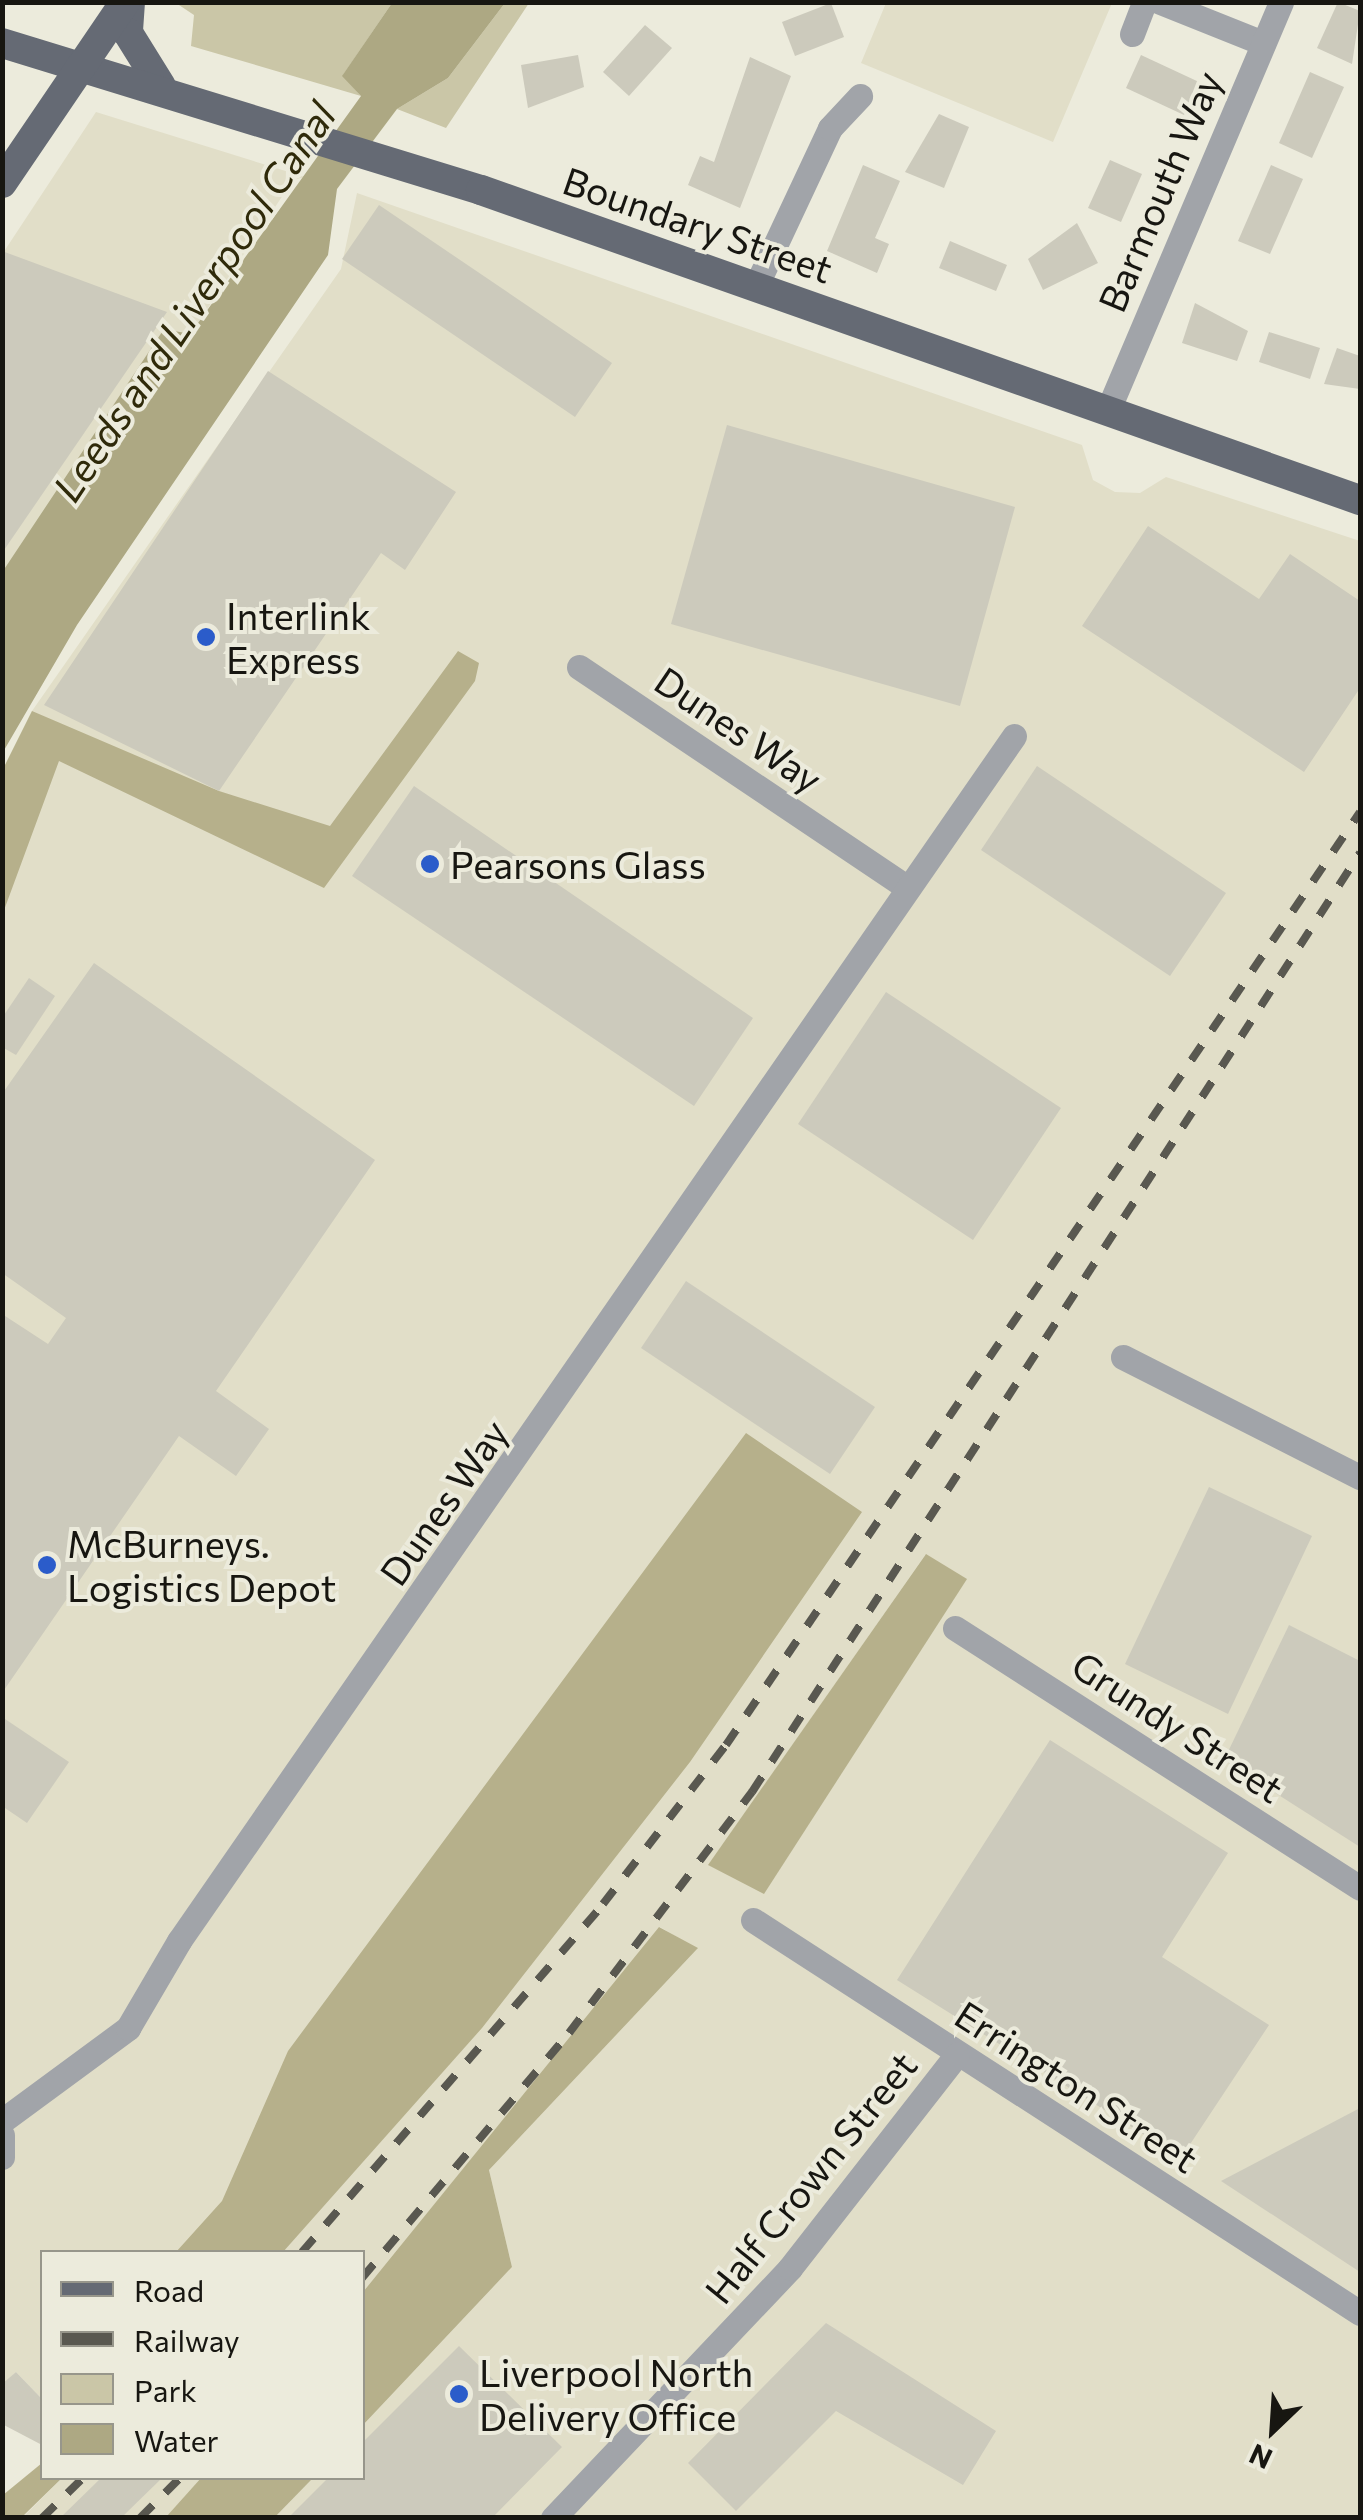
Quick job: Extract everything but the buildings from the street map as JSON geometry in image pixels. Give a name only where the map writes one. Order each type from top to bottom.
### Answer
[{"type":"main road","points":[[2,183],[128,2]]},
{"type":"main road","points":[[128,2],[137,57],[161,86]]},
{"type":"main road","name":"Boundary Street","points":[[2,43],[85,62],[416,168],[1360,500]]},
{"type":"street","points":[[1132,34],[1144,2]]},
{"type":"street","points":[[1160,2],[1264,43]]},
{"type":"street","name":"Barmouth Way","points":[[1108,410],[1281,2]]},
{"type":"street","points":[[756,286],[830,128],[860,96]]},
{"type":"street","name":"Dunes Way","points":[[580,667],[908,888]]},
{"type":"street","name":"Dunes Way","points":[[2,2121],[128,2028],[179,1941],[1014,736]]},
{"type":"street","points":[[1124,1357],[1360,1477]]},
{"type":"street","name":"Grundy Street","points":[[955,1628],[1360,1888]]},
{"type":"street","name":"Errington Street","points":[[753,1920],[1360,2312]]},
{"type":"street","name":"Half Crown Street","points":[[553,2518],[790,2268],[957,2054]]},
{"type":"street","points":[[2,2135],[2,2157]]},
{"type":"shaded area","points":[[886,2],[1112,3],[1053,142],[861,63]]},
{"type":"shaded area","points":[[96,112],[305,177],[293,180],[198,323],[3,571],[3,253]]},
{"type":"shaded area","points":[[357,193],[1082,445],[1093,480],[1115,492],[1140,493],[1166,477],[1360,541],[1360,2517],[275,2517],[311,2480],[365,2480],[365,2423],[512,2267],[489,2170],[697,1949],[660,1927],[365,2290],[365,2250],[40,2250],[40,2397],[16,2372],[3,2384],[3,769],[32,711],[341,269]],"holes":[[[925,1555],[966,1579],[764,1893],[709,1865]]]},
{"type":"shaded area","points":[[458,651],[479,663],[475,681],[324,888],[59,761],[3,913],[3,769],[32,711],[219,791],[330,826]]},
{"type":"shaded area","points":[[746,1433],[862,1512],[690,1762],[482,2028],[285,2250],[178,2250],[222,2201],[288,2051]]},
{"type":"shaded area","points":[[926,1554],[967,1579],[764,1894],[708,1865]]},
{"type":"shaded area","points":[[659,1927],[698,1948],[489,2170],[512,2267],[365,2423],[365,2290]]},
{"type":"shaded area","points":[[40,2465],[40,2480],[60,2480],[22,2517],[3,2517],[3,2495]]},
{"type":"shaded area","points":[[60,2480],[199,2480],[166,2517],[22,2518]]},
{"type":"shaded area","points":[[199,2480],[311,2480],[275,2517],[166,2517]]},
{"type":"green space","points":[[176,3],[392,3],[343,75],[361,96],[191,46],[194,15]]},
{"type":"green space","points":[[505,3],[529,3],[446,128],[397,109],[448,78]]},
{"type":"water","points":[[392,3],[505,3],[448,78],[397,109],[337,189],[328,255],[77,625],[3,752],[3,571],[164,329],[185,333],[198,323],[361,96],[342,76]]},
{"type":"railway","points":[[304,2250],[603,1904],[726,1745],[1360,812]]},
{"type":"railway","points":[[365,2274],[569,2033],[752,1792],[1360,853]]},
{"type":"railway","points":[[42,2518],[81,2480]]},
{"type":"railway","points":[[140,2518],[178,2480]]},
{"type":"place","name":"Interlink Express","points":[[206,637]]},
{"type":"place","name":"Pearsons Glass","points":[[430,864]]},
{"type":"place","name":"McBurneys. Logistics Depot","points":[[47,1565]]},
{"type":"place","name":"Liverpool North Delivery Office","points":[[459,2394]]},
{"type":"water label","name":"Leeds and Liverpool Canal","points":[[193,301]]}]
